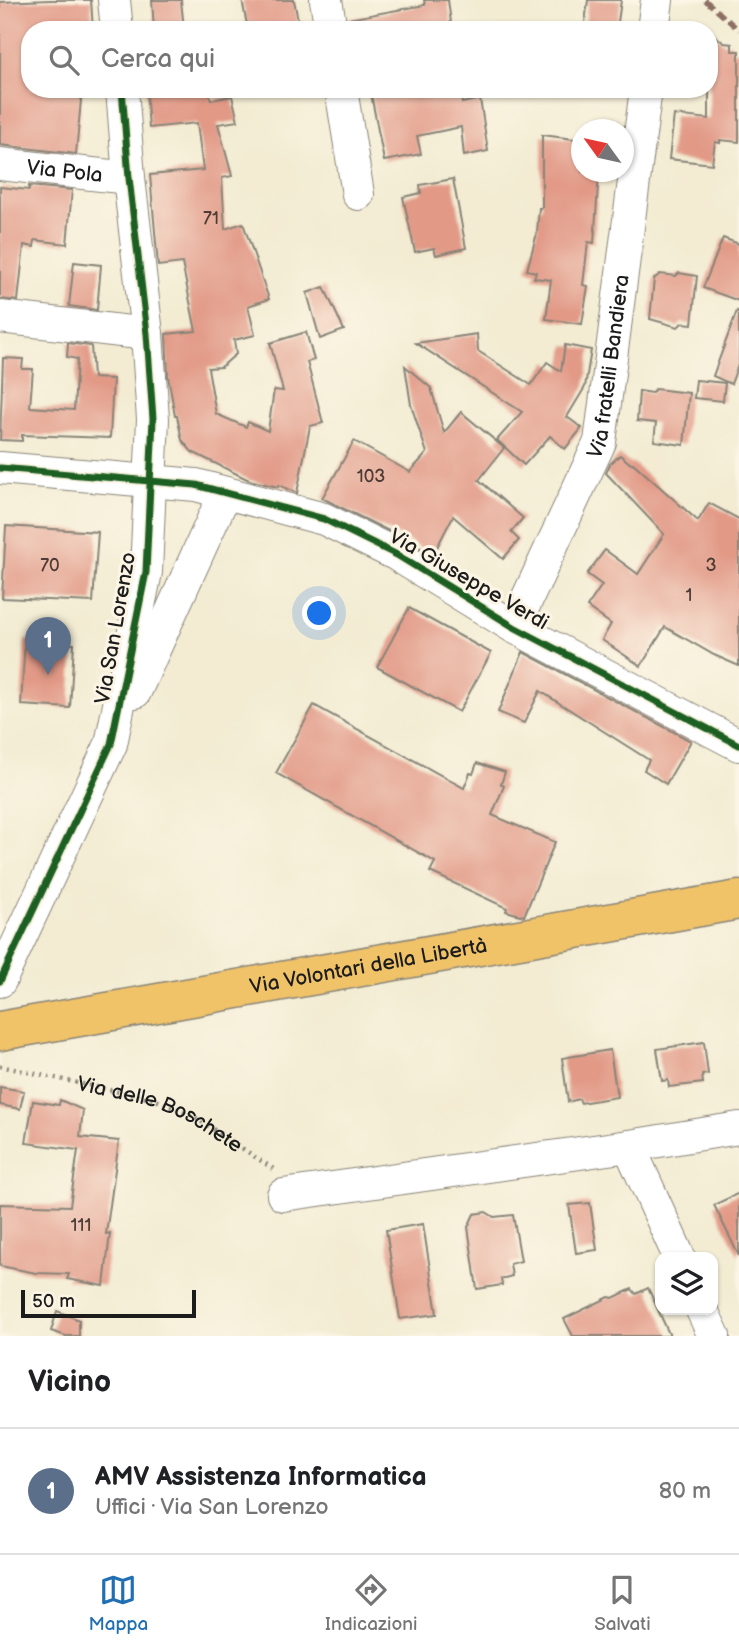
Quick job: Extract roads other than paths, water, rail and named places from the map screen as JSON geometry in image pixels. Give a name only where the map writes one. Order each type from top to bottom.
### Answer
[{"type":"main road","name":"Via Volontari della Libertà","points":[[0,1031],[727,902]]},
{"type":"street","points":[[114,0],[116,21]]},
{"type":"street","points":[[326,0],[330,21]]},
{"type":"street","points":[[654,21],[657,0]]},
{"type":"street","name":"Via San Lorenzo","points":[[111,744],[144,583],[153,418],[147,334],[122,98]]},
{"type":"street","points":[[342,98],[358,194]]},
{"type":"street","name":"Via fratelli Bandiera","points":[[514,627],[600,442],[645,98]]},
{"type":"street","name":"Via Pola","points":[[0,164],[129,178]]},
{"type":"street","points":[[0,317],[147,334]]},
{"type":"street","name":"Via Giuseppe Verdi","points":[[0,468],[196,485],[324,519],[397,555],[514,627],[739,745]]},
{"type":"street","name":"Via San Lorenzo","points":[[0,981],[225,493]]},
{"type":"street","name":"Via San Lorenzo","points":[[144,583],[176,601]]},
{"type":"street","points":[[295,1194],[739,1128]]},
{"type":"street","points":[[629,1146],[677,1252]]},
{"type":"street","points":[[704,1315],[714,1336]]},
{"type":"place","name":"AMV Assistenza Informatica","points":[[48,675]]}]
